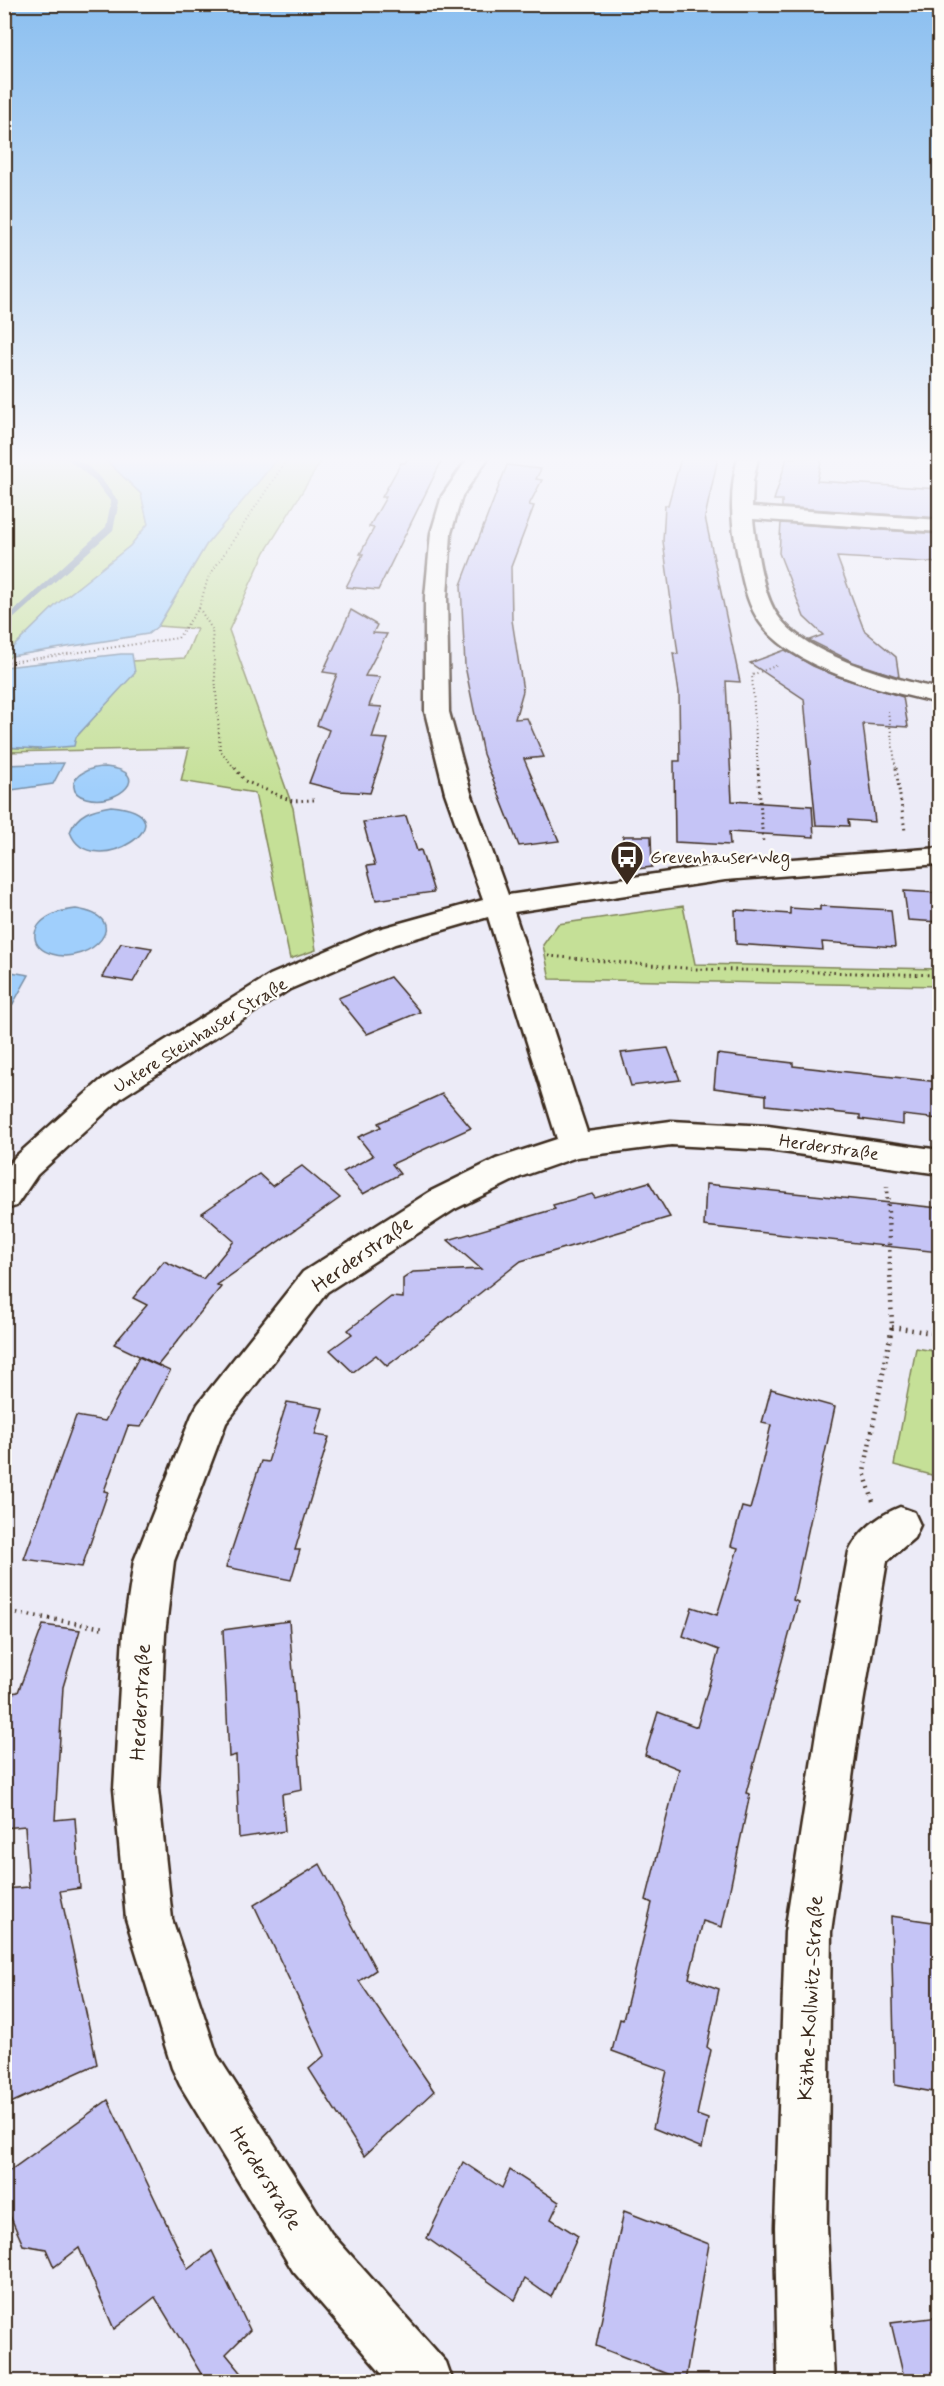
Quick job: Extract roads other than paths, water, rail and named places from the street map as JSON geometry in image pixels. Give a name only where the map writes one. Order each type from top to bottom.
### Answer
[{"type":"street","points":[[438,569],[436,597],[437,712],[458,793],[498,905],[575,1145]]},
{"type":"street","points":[[751,569],[768,618],[810,652],[841,669],[884,684],[939,696]]},
{"type":"street","name":"Untere Steinhauser Straße","points":[[4,1197],[26,1166],[111,1089],[280,982],[385,937],[498,905],[764,868],[939,856]]},
{"type":"street","name":"Herderstraße","points":[[426,2382],[312,2252],[197,2068],[149,1919],[136,1789],[144,1634],[154,1562],[211,1415],[315,1282],[442,1200],[508,1168],[575,1145],[671,1133],[768,1138],[939,1162]]},
{"type":"street","name":"Käthe-Kollwitz-Straße","points":[[806,2382],[801,2227],[808,1932],[838,1727],[869,1552],[900,1525]]},
{"type":"water","points":[[101,569],[192,569],[158,626],[148,634],[11,656],[11,649],[57,604]]},
{"type":"water","points":[[132,654],[135,673],[76,737],[74,746],[39,749],[5,747],[5,667]]},
{"type":"water","points":[[64,763],[53,784],[5,791],[5,765]]},
{"type":"water","points":[[106,767],[121,770],[128,775],[130,781],[126,788],[110,798],[86,798],[77,793],[74,782],[79,775],[92,769]]},
{"type":"water","points":[[111,806],[135,812],[145,821],[142,832],[131,842],[115,850],[97,852],[81,847],[70,832],[77,820],[86,813]]},
{"type":"water","points":[[76,909],[94,914],[103,922],[105,930],[101,939],[80,953],[66,956],[52,954],[39,947],[35,937],[38,926],[56,913]]},
{"type":"water","points":[[5,971],[29,975],[5,1018],[4,973]]},
{"type":"waterway","points":[[4,625],[65,569]]},
{"type":"place","name":"Grevenhauser Weg","points":[[627,886]]}]
